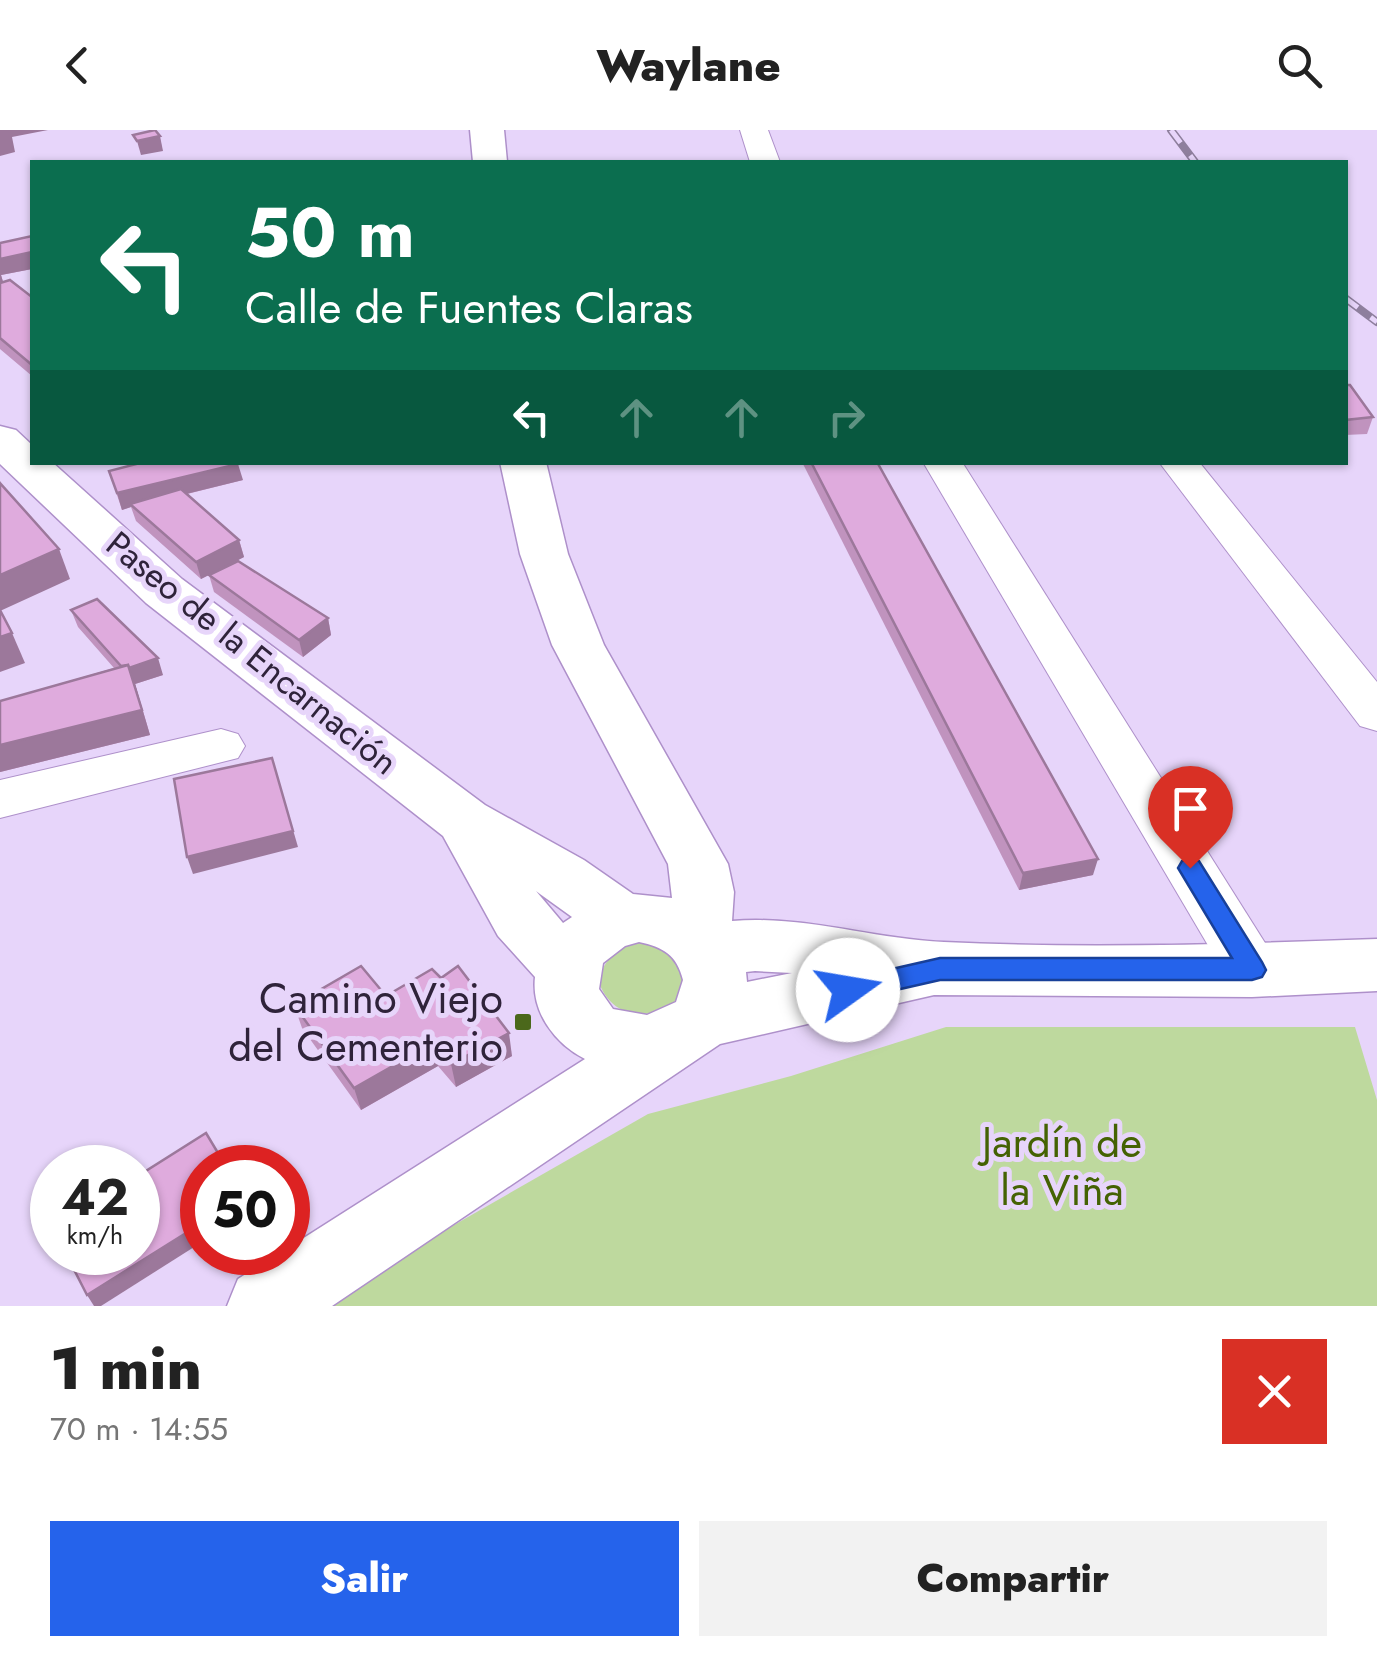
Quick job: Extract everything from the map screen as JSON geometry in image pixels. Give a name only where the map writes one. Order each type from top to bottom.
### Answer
[{"type":"main road","points":[[486,130],[490,160]]},
{"type":"main road","name":"Paseo de la Encarnación","points":[[9,459],[164,591],[464,821],[631,918]]},
{"type":"main road","points":[[264,1306],[686,1029],[711,1004],[717,985],[716,966],[704,944],[698,864],[578,645],[544,554],[523,465]]},
{"type":"main road","points":[[631,918],[660,873],[671,814]]},
{"type":"main road","name":"Paseo de la Encarnación","points":[[464,821],[520,921],[576,996]]},
{"type":"main road","points":[[521,1139],[576,996],[588,936],[631,918],[672,923],[704,944],[807,948],[940,969],[1252,970],[1377,965]]},
{"type":"main road","points":[[576,996],[626,1043],[649,1044],[686,1029],[940,969]]},
{"type":"street","points":[[754,130],[764,160]]},
{"type":"street","points":[[944,465],[1252,970]]},
{"type":"street","points":[[1180,465],[1377,714]]},
{"type":"street","points":[[0,799],[221,746]]},
{"type":"green space","points":[[636,943],[666,951],[685,975],[679,998],[646,1014],[624,1011],[606,997],[600,985],[610,958]]},
{"type":"green space","name":"Jardín de la Viña","points":[[946,1027],[1355,1027],[1377,1100],[1377,1306],[324,1306],[384,1265],[648,1114],[791,1076]]},
{"type":"building","points":[[155,130],[160,136],[137,141],[133,135]]},
{"type":"building","points":[[30,236],[30,252],[0,259],[0,243]]},
{"type":"building","points":[[10,280],[30,295],[30,363],[0,338],[0,283]]},
{"type":"building","points":[[1348,385],[1350,385],[1373,417],[1348,420]]},
{"type":"building","points":[[132,465],[234,465],[117,493],[109,471]]},
{"type":"building","points":[[813,465],[879,465],[1098,859],[1023,873]]},
{"type":"building","points":[[0,483],[59,549],[0,575]]},
{"type":"building","points":[[181,489],[239,540],[196,562],[130,504]]},
{"type":"building","points":[[238,561],[328,618],[299,640],[209,575]]},
{"type":"building","points":[[97,599],[158,658],[129,668],[121,666],[71,610]]},
{"type":"building","points":[[0,610],[12,633],[0,637]]},
{"type":"building","points":[[128,665],[142,710],[0,745],[0,701]]},
{"type":"building","points":[[272,758],[293,831],[187,857],[174,779]]},
{"type":"building","points":[[361,966],[386,996],[432,969],[441,978],[458,966],[509,1033],[451,1064],[433,1043],[354,1088],[294,1005]]},
{"type":"building","points":[[206,1133],[213,1145],[187,1145]]},
{"type":"building","points":[[180,1149],[180,1237],[160,1249],[160,1162]]},
{"type":"building","points":[[77,1275],[119,1275],[87,1295]]},
{"type":"railway","points":[[1171,130],[1194,160]]},
{"type":"railway","points":[[1348,300],[1377,322]]},
{"type":"place","name":"Camino Viejo del Cementerio","points":[[523,1022]]},
{"type":"route","points":[[848,990],[940,969],[1252,970],[1190,868]]}]
